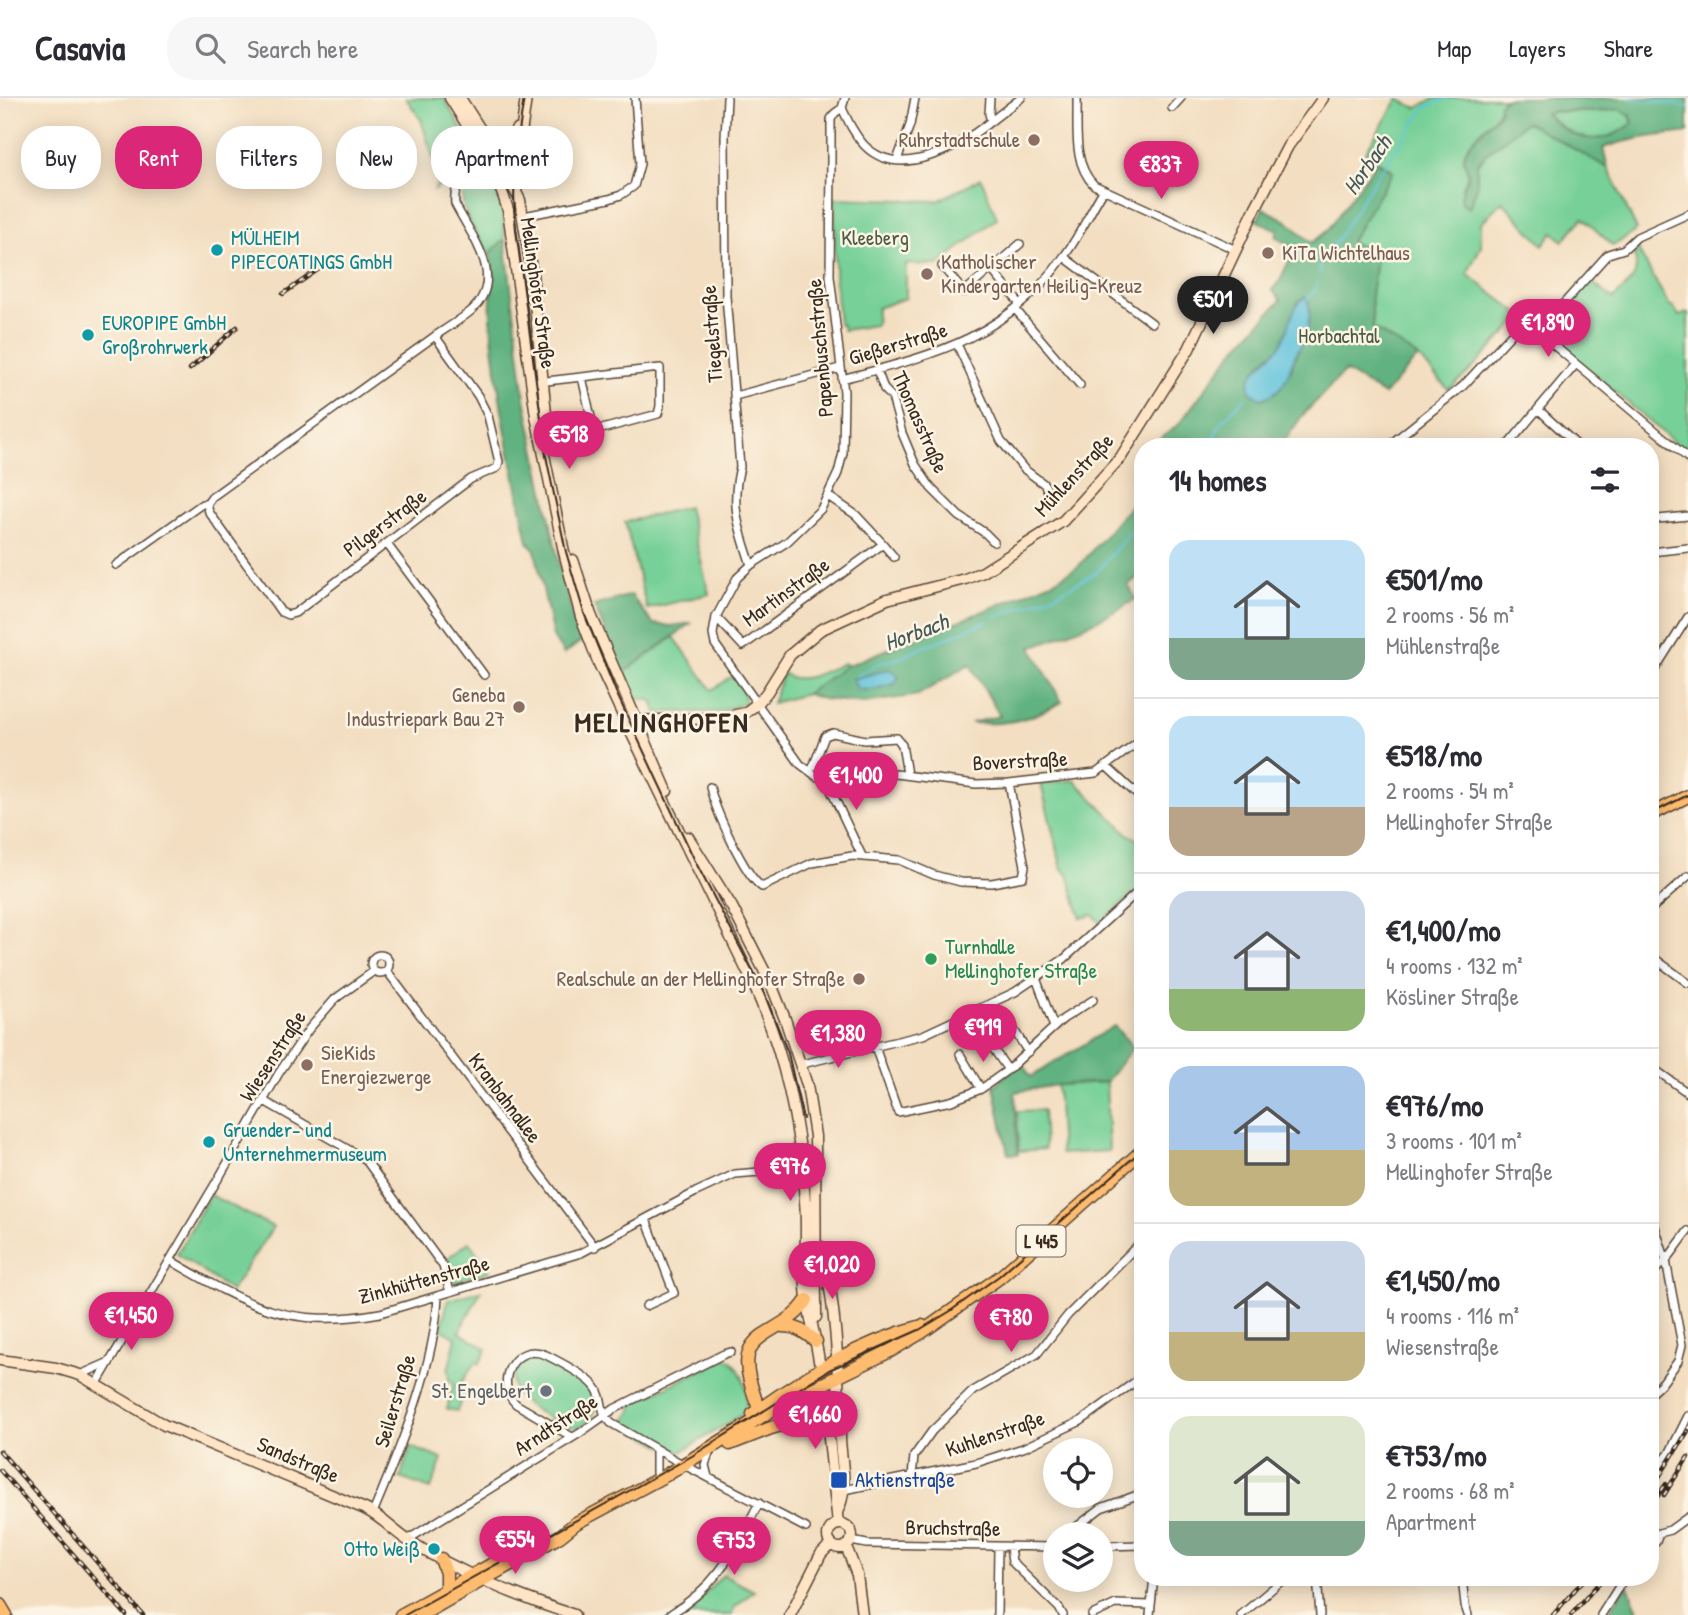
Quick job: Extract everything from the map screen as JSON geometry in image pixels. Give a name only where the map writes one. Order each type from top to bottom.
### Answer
[{"type":"main road","points":[[450,98],[467,126]]},
{"type":"main road","points":[[460,98],[475,126]]},
{"type":"main road","name":"Mellinghofer Straße","points":[[517,126],[526,98]]},
{"type":"main road","name":"Mühlenstraße","points":[[758,703],[790,655],[820,630],[887,599],[983,572],[1063,522],[1128,447],[1196,336],[1288,146],[1323,98]]},
{"type":"main road","name":"Mellinghofer Straße","points":[[523,111],[517,190],[524,216],[536,313],[536,382]]},
{"type":"main road","name":"Mellinghofer Straße","points":[[501,189],[511,230],[572,585],[590,640],[706,877],[770,1021],[786,1072],[803,1173],[807,1300],[816,1341]]},
{"type":"main road","points":[[631,721],[733,717],[745,713],[758,703]]},
{"type":"main road","points":[[1659,810],[1688,796]]},
{"type":"main road","name":"Mellinghofer Straße","points":[[706,877],[733,910],[771,984],[802,1064],[812,1111],[816,1169],[816,1341]]},
{"type":"main road","points":[[800,1151],[816,1169]]},
{"type":"main road","name":"L 445","points":[[631,1492],[656,1474],[681,1464],[761,1413],[890,1352],[971,1300],[1134,1158]]},
{"type":"main road","points":[[816,1230],[824,1260],[837,1338],[844,1490],[837,1512]]},
{"type":"main road","points":[[761,1413],[748,1376],[746,1358],[752,1344],[797,1315],[807,1300]]},
{"type":"main road","name":"L 445","points":[[421,1615],[554,1530],[576,1523],[710,1450],[761,1413],[779,1394],[838,1358],[881,1339],[933,1324]]},
{"type":"main road","points":[[782,1326],[802,1329],[816,1341],[819,1361]]},
{"type":"main road","points":[[837,1338],[847,1346],[859,1348]]},
{"type":"main road","name":"Sandstraße","points":[[0,1360],[56,1368],[79,1375],[164,1425],[373,1513],[407,1540],[441,1559],[533,1602],[573,1615]]},
{"type":"main road","points":[[748,1376],[761,1388],[779,1394]]},
{"type":"main road","points":[[824,1391],[838,1524]]},
{"type":"main road","points":[[710,1450],[827,1412]]},
{"type":"main road","points":[[802,1419],[820,1424],[829,1430]]},
{"type":"main road","points":[[838,1524],[848,1528],[851,1533],[848,1544],[856,1571],[862,1615]]},
{"type":"main road","points":[[838,1524],[829,1531],[831,1544],[839,1548],[848,1544]]},
{"type":"main road","points":[[790,1615],[821,1554],[831,1544]]},
{"type":"main road","points":[[441,1559],[446,1573],[446,1590]]},
{"type":"main road","name":"L 445","points":[[401,1615],[446,1590],[479,1577]]},
{"type":"main road","points":[[0,1605],[6,1615]]},
{"type":"street","points":[[524,216],[610,200],[634,186],[640,164],[635,98]]},
{"type":"street","name":"Tiegelstraße","points":[[727,98],[726,296],[740,467],[734,490],[737,521],[751,565]]},
{"type":"street","name":"Papenbuschstraße","points":[[716,617],[737,578],[751,565],[788,542],[814,517],[828,496],[843,453],[845,416],[830,276],[831,119],[842,108],[845,98]]},
{"type":"street","points":[[897,160],[910,125],[915,98]]},
{"type":"street","points":[[990,98],[991,121]]},
{"type":"street","points":[[842,108],[865,146],[884,157],[916,160],[968,139],[1021,98]]},
{"type":"street","points":[[1077,98],[1080,163],[1088,179],[1103,191],[1236,250]]},
{"type":"street","points":[[1172,108],[1181,98]]},
{"type":"street","points":[[116,565],[202,504],[208,504],[212,497],[470,312],[484,293],[488,273],[482,253],[455,204],[456,189]]},
{"type":"street","name":"Gießerstraße","points":[[842,379],[940,352],[978,334],[1018,307],[1064,257],[1103,191]]},
{"type":"street","points":[[1538,332],[1608,254],[1624,249],[1637,237],[1688,214]]},
{"type":"street","points":[[942,266],[964,292],[1020,244]]},
{"type":"street","points":[[1064,257],[1152,323]]},
{"type":"street","points":[[991,269],[1080,385]]},
{"type":"street","points":[[1398,438],[1463,386],[1518,327],[1524,324],[1538,332],[1688,458]]},
{"type":"street","name":"Pilgerstraße","points":[[208,504],[209,512],[281,612],[288,615],[295,613],[471,479],[497,468],[499,462],[488,416],[478,396],[435,336]]},
{"type":"street","points":[[957,344],[1001,441],[1049,492]]},
{"type":"street","points":[[1514,438],[1576,365]]},
{"type":"street","points":[[536,382],[660,368],[658,414],[602,429],[595,427],[582,377]]},
{"type":"street","points":[[734,396],[840,368]]},
{"type":"street","name":"Thomasstraße","points":[[877,370],[884,389],[892,397],[902,433],[915,464],[930,488],[959,516],[994,542]]},
{"type":"street","points":[[1539,410],[1569,438]]},
{"type":"street","points":[[828,496],[856,515],[894,557]]},
{"type":"street","points":[[1659,519],[1688,516]]},
{"type":"street","points":[[387,544],[484,675]]},
{"type":"street","name":"Martinstraße","points":[[716,617],[743,646],[883,544]]},
{"type":"street","points":[[1659,551],[1688,548]]},
{"type":"street","points":[[716,617],[713,634],[715,644],[800,764],[810,773],[826,780],[862,856]]},
{"type":"street","points":[[1659,663],[1688,617]]},
{"type":"street","points":[[1680,630],[1688,635]]},
{"type":"street","points":[[813,767],[825,736],[832,733],[865,740],[897,738],[902,745],[907,774]]},
{"type":"street","name":"Boverstraße","points":[[826,780],[845,781],[886,774],[907,774],[976,785],[1087,775],[1107,767],[1134,746]]},
{"type":"street","points":[[1107,767],[1134,792]]},
{"type":"street","points":[[710,787],[713,801],[744,864],[756,883],[762,887],[812,863],[862,856],[899,860],[934,875],[961,882],[981,883],[1023,877],[1025,866],[1009,783]]},
{"type":"street","points":[[1659,903],[1688,876]]},
{"type":"street","points":[[802,1064],[923,1035],[1015,992],[1064,959],[1134,895]]},
{"type":"street","name":"Kranbahnallee","points":[[373,971],[372,960],[379,955],[388,959],[387,971],[595,1247]]},
{"type":"street","points":[[1659,962],[1688,983]]},
{"type":"street","points":[[373,971],[387,971]]},
{"type":"street","name":"Wiesenstraße","points":[[96,1385],[279,1073],[326,1007],[373,971]]},
{"type":"street","points":[[1036,978],[1054,1027]]},
{"type":"street","points":[[874,1047],[898,1112],[951,1101],[981,1089],[1008,1070],[1054,1027],[1093,1000]]},
{"type":"street","points":[[1014,1030],[1028,1052]]},
{"type":"street","points":[[988,1041],[1008,1070]]},
{"type":"street","points":[[960,1054],[981,1089]]},
{"type":"street","points":[[1659,1072],[1688,1093]]},
{"type":"street","points":[[264,1101],[365,1158],[443,1266],[450,1292]]},
{"type":"street","points":[[784,1169],[800,1151]]},
{"type":"street","name":"Zinkhüttenstraße","points":[[170,1260],[242,1301],[270,1312],[300,1318],[334,1320],[361,1317],[438,1299],[450,1292],[595,1247],[725,1177],[784,1169],[803,1173]]},
{"type":"street","name":"Zinkhüttenstraße","points":[[749,1172],[803,1173],[816,1169]]},
{"type":"street","points":[[646,1219],[674,1293],[646,1306]]},
{"type":"street","points":[[1659,1267],[1688,1231]]},
{"type":"street","points":[[1659,1239],[1666,1261],[1682,1351],[1659,1386]]},
{"type":"street","points":[[912,1477],[914,1456],[937,1426],[973,1391],[1037,1354],[1068,1315],[1134,1249]]},
{"type":"street","name":"Seilerstraße","points":[[373,1513],[412,1411],[427,1356],[438,1299]]},
{"type":"street","points":[[572,1437],[516,1404],[510,1397],[506,1375],[518,1358],[531,1352],[544,1354],[588,1380],[598,1391],[603,1415],[611,1423],[681,1464],[806,1528]]},
{"type":"street","name":"Arndtstraße","points":[[407,1540],[603,1415],[732,1352]]},
{"type":"street","points":[[79,1375],[107,1363]]},
{"type":"street","name":"Kuhlenstraße","points":[[844,1490],[976,1463],[1023,1448],[1081,1421],[1134,1386]]},
{"type":"street","points":[[1659,1466],[1669,1454],[1688,1416]]},
{"type":"street","points":[[656,1450],[656,1474]]},
{"type":"street","points":[[708,1477],[705,1465],[710,1450]]},
{"type":"street","points":[[1083,1522],[1101,1508],[1134,1496]]},
{"type":"street","points":[[670,1615],[697,1596],[720,1573],[759,1503]]},
{"type":"street","points":[[1659,1532],[1670,1530],[1688,1517]]},
{"type":"street","name":"Bruchstraße","points":[[848,1544],[1043,1546]]},
{"type":"street","points":[[1113,1546],[1134,1545]]},
{"type":"street","points":[[997,1615],[998,1547]]},
{"type":"street","points":[[1010,1547],[1012,1562],[1063,1615]]},
{"type":"street","points":[[998,1564],[1012,1562]]},
{"type":"street","points":[[1150,1615],[1153,1586]]},
{"type":"street","points":[[1241,1615],[1275,1586]]},
{"type":"street","points":[[1318,1586],[1320,1615]]},
{"type":"street","points":[[1463,1586],[1468,1615]]},
{"type":"street","points":[[1601,1615],[1619,1586]]},
{"type":"street","points":[[1092,1615],[1116,1604],[1151,1605]]},
{"type":"green space","points":[[406,98],[444,98],[460,126],[431,126],[431,151],[421,120]]},
{"type":"green space","name":"Horbachtal","points":[[1435,98],[1506,98],[1502,100],[1496,115],[1466,151],[1464,160],[1467,176],[1462,188],[1477,187],[1477,164],[1485,154],[1526,122],[1608,168],[1637,230],[1613,246],[1583,218],[1563,241],[1553,232],[1543,245],[1502,201],[1481,223],[1481,246],[1467,274],[1522,316],[1449,390],[1418,357],[1373,328],[1371,295],[1376,259],[1350,243],[1393,171],[1365,153],[1398,99],[1417,108]]},
{"type":"green space","points":[[1506,98],[1688,98],[1688,132],[1635,139],[1603,148],[1608,168],[1526,122],[1477,164],[1477,187],[1469,208],[1461,199],[1468,177],[1464,155],[1474,139],[1500,112],[1499,104]],"holes":[[[1620,109],[1630,115],[1633,123],[1621,131],[1610,136],[1588,138],[1566,130],[1545,113]]]},
{"type":"green space","points":[[1620,109],[1630,115],[1633,123],[1621,131],[1598,139],[1577,136],[1545,112],[1596,112]]},
{"type":"green space","name":"Horbachtal","points":[[1376,162],[1393,171],[1350,243],[1377,251],[1371,295],[1373,328],[1418,357],[1384,395],[1345,371],[1302,416],[1287,438],[1161,438],[1179,424],[1232,353],[1281,300],[1272,290],[1279,282],[1295,249],[1276,237],[1278,230],[1257,221],[1263,208],[1287,221],[1312,243],[1327,231]],"holes":[[[1305,297],[1309,317],[1291,370],[1260,364],[1281,346],[1298,302]]]},
{"type":"green space","name":"Kleeberg","points":[[981,178],[997,218],[938,265],[906,264],[906,298],[877,308],[876,325],[843,330],[839,324],[835,278],[835,198],[938,201]]},
{"type":"green space","points":[[465,189],[494,189],[498,196],[505,239],[489,254],[470,222],[463,197]]},
{"type":"green space","points":[[505,239],[525,399],[559,564],[573,616],[583,640],[564,654],[553,637],[535,550],[528,542],[498,384],[492,328],[492,270],[489,254]]},
{"type":"green space","points":[[1637,248],[1670,307],[1673,306],[1679,316],[1688,313],[1688,454],[1546,333],[1547,328],[1589,280],[1613,299],[1620,293],[1635,273],[1634,249]]},
{"type":"green space","points":[[1134,500],[1134,580],[1128,585],[1134,600],[1085,626],[1031,647],[1062,702],[1018,720],[971,723],[1000,716],[970,664],[918,695],[864,703],[823,699],[806,694],[846,666],[1054,581],[1079,566]]},
{"type":"green space","points":[[688,507],[709,594],[647,609],[625,522]]},
{"type":"green space","points":[[631,595],[653,624],[672,626],[692,623],[623,673],[594,606]]},
{"type":"green space","points":[[674,637],[712,690],[733,676],[744,692],[745,703],[719,712],[657,712],[651,700],[635,698],[623,673]]},
{"type":"green space","points":[[844,663],[846,666],[806,694],[772,703],[783,673],[790,677],[805,678]]},
{"type":"green space","points":[[1074,780],[1134,838],[1134,892],[1101,923],[1093,915],[1081,918],[1068,875],[1062,869],[1041,784]]},
{"type":"green space","points":[[1114,1026],[1133,1047],[1106,1082],[1057,1085],[1015,1092],[1018,1154],[1008,1154],[994,1086],[1021,1062],[1031,1077]]},
{"type":"green space","points":[[1106,1082],[1109,1151],[1061,1154],[1057,1085]]},
{"type":"green space","points":[[1043,1110],[1045,1149],[1019,1151],[1017,1111]]},
{"type":"green space","points":[[210,1195],[273,1227],[231,1291],[177,1254]]},
{"type":"green space","points":[[469,1242],[490,1271],[455,1282],[445,1260]]},
{"type":"green space","points":[[481,1291],[459,1332],[487,1349],[479,1364],[476,1362],[460,1385],[465,1389],[457,1411],[447,1409],[454,1383],[449,1381],[448,1371],[456,1338],[441,1329],[448,1300]]},
{"type":"green space","points":[[726,1358],[737,1367],[744,1383],[747,1400],[743,1414],[681,1452],[672,1451],[626,1425],[625,1420],[633,1408],[632,1404]]},
{"type":"green space","points":[[527,1359],[544,1359],[590,1388],[595,1408],[590,1420],[585,1424],[571,1427],[558,1423],[531,1407],[515,1392],[515,1370]]},
{"type":"green space","points":[[411,1447],[442,1459],[431,1489],[400,1478]]},
{"type":"green space","points":[[723,1575],[754,1591],[734,1608],[732,1615],[678,1615],[696,1603]]},
{"type":"green space","points":[[1626,1586],[1628,1586],[1640,1615],[1607,1615]]},
{"type":"water","points":[[1305,297],[1310,313],[1301,346],[1283,385],[1273,394],[1261,399],[1250,392],[1251,378],[1283,341],[1295,308]]},
{"type":"water","points":[[889,669],[899,676],[895,684],[870,690],[857,689],[853,679]]},
{"type":"waterway","name":"Horbach","points":[[1322,259],[1330,251],[1377,176],[1425,108],[1447,98]]},
{"type":"waterway","name":"Horbach","points":[[1630,98],[1688,107]]},
{"type":"waterway","name":"Horbach","points":[[1320,267],[1320,273]]},
{"type":"waterway","name":"Horbach","points":[[1307,299],[1315,291],[1317,282]]},
{"type":"waterway","name":"Horbach","points":[[1213,438],[1222,421],[1246,397]]},
{"type":"waterway","name":"Horbach","points":[[995,617],[1057,594],[1097,572],[1130,532]]},
{"type":"waterway","name":"Horbach","points":[[857,676],[879,663],[901,658],[988,621]]},
{"type":"tram line","points":[[524,98],[514,180],[516,230],[546,456],[566,552],[584,613],[616,692],[696,863],[766,997],[788,1053],[803,1119]]},
{"type":"tram line","points":[[1659,810],[1688,795]]},
{"type":"tram line","points":[[405,1615],[692,1456],[829,1370],[919,1330],[949,1312],[999,1276],[1134,1157]]},
{"type":"railway","points":[[283,294],[332,260]]},
{"type":"railway","points":[[190,369],[237,327]]},
{"type":"railway","points":[[1659,1477],[1688,1431]]},
{"type":"railway","points":[[0,1451],[143,1615]]},
{"type":"railway","points":[[1664,1495],[1688,1457]]},
{"type":"railway","points":[[0,1470],[126,1615]]},
{"type":"railway","points":[[1659,1494],[1666,1484]]},
{"type":"railway","points":[[1553,1615],[1578,1586]]},
{"type":"railway","points":[[1571,1615],[1596,1586]]},
{"type":"place","name":"Ruhrstadtschule","points":[[1034,140]]},
{"type":"place","name":"MÜLHEIM PIPECOATINGS GmbH","points":[[217,250]]},
{"type":"place","name":"KiTa Wichtelhaus","points":[[1268,253]]},
{"type":"place","name":"Katholischer Kindergarten Heilig-Kreuz","points":[[927,274]]},
{"type":"place","name":"EUROPIPE GmbH Großrohrwerk","points":[[88,335]]},
{"type":"place","name":"Geneba Industriepark Bau 27","points":[[519,707]]},
{"type":"place","name":"Turnhalle Mellinghofer Straße","points":[[931,959]]},
{"type":"place","name":"Realschule an der Mellinghofer Straße","points":[[859,979]]},
{"type":"place","name":"SieKids Energiezwerge","points":[[307,1065]]},
{"type":"place","name":"Gruender- und Unternehmermuseum","points":[[209,1142]]},
{"type":"place","name":"St. Engelbert","points":[[546,1391]]},
{"type":"place","name":"Aktienstraße","points":[[839,1480]]},
{"type":"place","name":"Otto Weiß","points":[[434,1549]]},
{"type":"district","name":"MELLINGHOFEN","points":[[662,722]]}]
